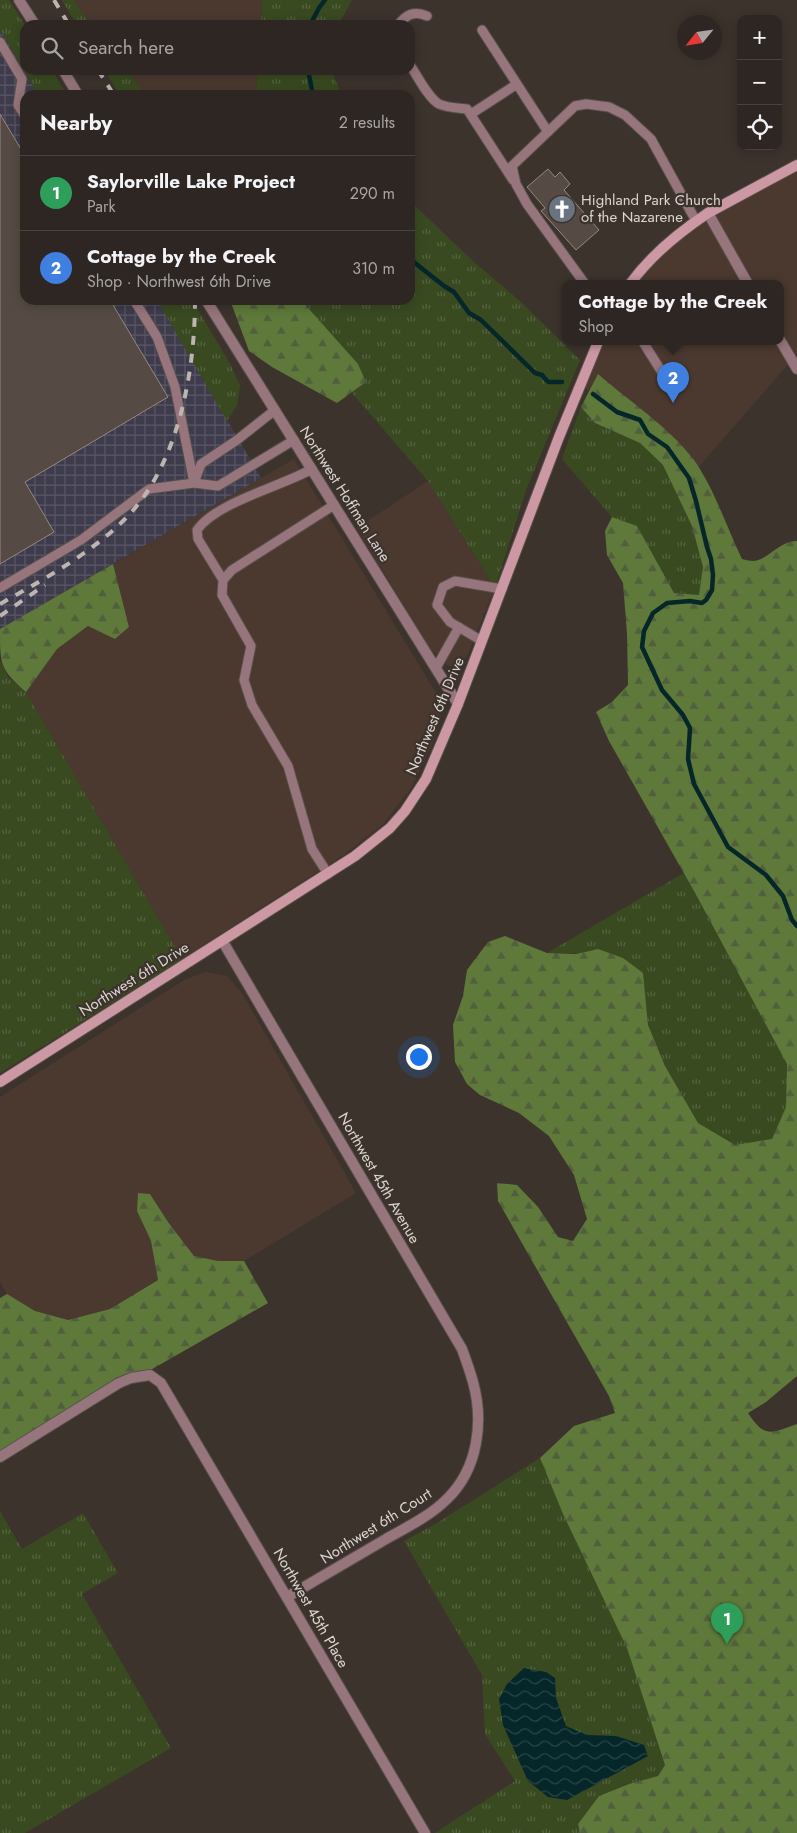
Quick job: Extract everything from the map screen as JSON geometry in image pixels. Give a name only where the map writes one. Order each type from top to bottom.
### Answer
[{"type":"main road","points":[[633,280],[651,258],[696,221],[797,165]]},
{"type":"main road","name":"Northwest 6th Drive","points":[[0,1082],[355,856],[390,828],[405,811],[426,779],[458,704],[573,401],[597,345]]},
{"type":"street","points":[[19,0],[31,20]]},
{"type":"street","points":[[66,75],[75,90]]},
{"type":"street","points":[[708,213],[746,280]]},
{"type":"street","name":"Northwest Hoffman Lane","points":[[209,305],[458,704]]},
{"type":"street","points":[[783,345],[797,369]]},
{"type":"street","name":"Northwest 45th Avenue","points":[[222,942],[462,1349],[474,1383],[478,1418],[477,1440]]},
{"type":"street","name":"Northwest 45th Place","points":[[0,1457],[119,1383],[131,1378],[150,1375],[161,1383],[425,1833]]},
{"type":"street","name":"Northwest 6th Court","points":[[287,1597],[424,1517],[447,1499],[461,1482],[471,1462],[477,1440]]},
{"type":"lane","points":[[402,20],[412,14],[421,13],[427,16]]},
{"type":"lane","points":[[482,30],[548,132]]},
{"type":"lane","points":[[0,42],[22,79],[20,90]]},
{"type":"lane","points":[[415,72],[433,99],[449,107],[467,109],[527,204],[582,280]]},
{"type":"lane","points":[[471,114],[517,84]]},
{"type":"lane","points":[[20,92],[18,105],[20,108]]},
{"type":"lane","points":[[516,184],[512,166],[575,106],[586,104],[609,107],[625,115],[652,139],[696,221]]},
{"type":"lane","points":[[137,305],[156,337],[175,386],[194,483]]},
{"type":"lane","points":[[644,345],[668,382]]},
{"type":"lane","points":[[194,483],[201,464],[237,440],[275,410]]},
{"type":"lane","points":[[0,588],[81,540],[149,489],[194,483],[218,486],[294,440]]},
{"type":"lane","points":[[312,469],[295,478],[240,500],[203,522],[197,530],[198,539],[223,580],[222,595],[251,646],[244,680],[252,705],[288,766],[312,849],[328,874]]},
{"type":"lane","points":[[223,580],[232,570],[334,505]]},
{"type":"lane","points":[[482,641],[450,622],[437,605],[443,587],[455,581],[502,589]]},
{"type":"lane","points":[[436,668],[459,627]]},
{"type":"shaded area","points":[[73,0],[262,0],[261,20],[88,20]]},
{"type":"shaded area","points":[[0,29],[20,64],[20,75],[26,75],[35,90],[20,90],[20,305],[160,305],[261,478],[0,629]]},
{"type":"shaded area","points":[[131,75],[258,75],[256,90],[142,90]]},
{"type":"shaded area","points":[[797,165],[797,369],[792,360],[689,478],[580,383],[597,345],[784,345],[784,280],[634,280],[670,242]]},
{"type":"shaded area","points":[[294,459],[436,693],[441,718],[432,745],[410,790],[383,824],[345,854],[182,959],[26,692],[57,649],[89,626],[115,639],[129,627],[113,564]]},
{"type":"shaded area","points":[[428,481],[495,588],[467,656],[457,666],[448,666],[429,647],[357,528]]},
{"type":"shaded area","points":[[206,972],[227,976],[242,993],[356,1193],[244,1261],[218,1261],[194,1256],[168,1222],[150,1194],[138,1193],[137,1211],[151,1241],[159,1279],[110,1309],[67,1320],[35,1311],[7,1294],[0,1282],[0,1097],[186,979]]},
{"type":"green space","points":[[0,0],[9,0],[22,20],[20,20],[20,64],[0,29]]},
{"type":"green space","points":[[62,0],[73,0],[88,20],[74,20]]},
{"type":"green space","points":[[262,0],[352,0],[341,20],[261,20]]},
{"type":"green space","points":[[26,75],[55,75],[64,90],[35,90]]},
{"type":"green space","points":[[107,75],[131,75],[142,90],[117,90]]},
{"type":"green space","points":[[258,75],[333,75],[340,90],[256,90]]},
{"type":"green space","points":[[415,206],[473,261],[521,302],[562,342],[562,345],[565,345],[580,360],[526,490],[495,588],[428,481],[352,393],[366,382],[358,364],[305,305],[415,305]]},
{"type":"green space","points":[[160,305],[195,305],[229,362],[240,385],[237,405],[227,421]]},
{"type":"green space","points":[[232,305],[305,305],[358,364],[366,382],[337,403],[272,367],[249,351]]},
{"type":"green space","points":[[598,374],[661,425],[694,460],[714,495],[742,559],[759,560],[785,544],[797,541],[797,1376],[766,1402],[748,1413],[759,1427],[769,1432],[797,1424],[797,1833],[580,1833],[578,1824],[599,1796],[629,1784],[658,1776],[665,1765],[627,1648],[563,1514],[540,1458],[574,1426],[615,1413],[609,1396],[498,1201],[497,1183],[517,1185],[538,1207],[558,1237],[573,1241],[587,1219],[574,1175],[549,1136],[519,1113],[480,1095],[467,1084],[455,1062],[453,1025],[463,996],[467,970],[488,942],[505,936],[547,953],[576,954],[598,949],[623,958],[643,973],[648,1025],[665,1066],[698,1123],[735,1145],[772,1139],[786,1107],[787,1064],[694,891],[609,741],[596,712],[612,702],[628,685],[623,583],[607,555],[605,531],[612,517],[637,526],[674,593],[699,595],[703,567],[692,526],[663,465],[640,443],[595,423],[581,407]]},
{"type":"green space","points":[[581,407],[595,423],[640,443],[663,465],[692,526],[703,568],[700,595],[674,593],[637,526],[612,517],[562,459]]},
{"type":"green space","points":[[113,564],[129,627],[115,639],[88,626],[57,649],[26,692],[11,678],[3,665],[0,651],[0,629]]},
{"type":"green space","points":[[0,660],[8,677],[26,692],[182,959],[0,1073]]},
{"type":"green space","points":[[684,873],[787,1064],[786,1107],[772,1139],[735,1146],[698,1123],[665,1066],[648,1025],[646,1002],[598,949],[580,953],[547,953]]},
{"type":"green space","points":[[138,1193],[150,1194],[168,1222],[194,1256],[218,1261],[244,1261],[268,1303],[119,1388],[0,1463],[0,1298],[7,1294],[35,1311],[68,1320],[110,1309],[158,1280],[151,1241],[137,1211]]},
{"type":"green space","points":[[540,1458],[563,1514],[627,1648],[665,1765],[658,1776],[629,1784],[599,1796],[578,1824],[580,1833],[435,1833],[515,1781],[485,1734],[482,1675],[404,1541],[437,1523]]},
{"type":"green space","points":[[0,1511],[22,1549],[83,1513],[118,1573],[82,1594],[171,1748],[25,1833],[0,1833]]},
{"type":"water","points":[[524,1668],[546,1672],[555,1678],[556,1698],[566,1726],[587,1735],[616,1736],[644,1745],[648,1756],[567,1800],[548,1797],[528,1781],[503,1725],[499,1699],[507,1684]]},
{"type":"building","points":[[0,114],[20,148],[20,305],[113,305],[168,397],[25,482],[54,532],[0,564]]},
{"type":"building","name":"Highland Park Church of the Nazarene","points":[[548,169],[555,177],[560,172],[570,184],[564,190],[599,230],[576,250],[541,211],[545,208],[527,187]]},
{"type":"waterway","points":[[313,20],[325,0]]},
{"type":"waterway","points":[[309,75],[312,90]]},
{"type":"waterway","points":[[415,263],[454,292],[469,313],[481,320],[535,373],[542,375],[548,382],[562,382]]},
{"type":"waterway","points":[[593,394],[617,412],[640,420],[648,434],[667,447],[689,478],[711,559],[712,590],[702,603],[690,601],[667,603],[653,613],[644,631],[642,647],[662,690],[683,715],[690,728],[688,759],[694,784],[728,847],[766,875],[783,896],[792,920],[797,926]]},
{"type":"railway","points":[[54,0],[66,20]]},
{"type":"railway","points":[[101,75],[111,90]]},
{"type":"railway","points":[[0,604],[66,566],[96,544],[125,519],[143,497],[158,473],[180,417],[192,358],[195,305]]},
{"type":"railway","points":[[0,616],[45,585]]},
{"type":"place","name":"Highland Park Church of the Nazarene","points":[[562,209]]},
{"type":"place","name":"Cottage by the Creek","points":[[673,403]]},
{"type":"place","name":"Saylorville Lake Project","points":[[727,1644]]}]
